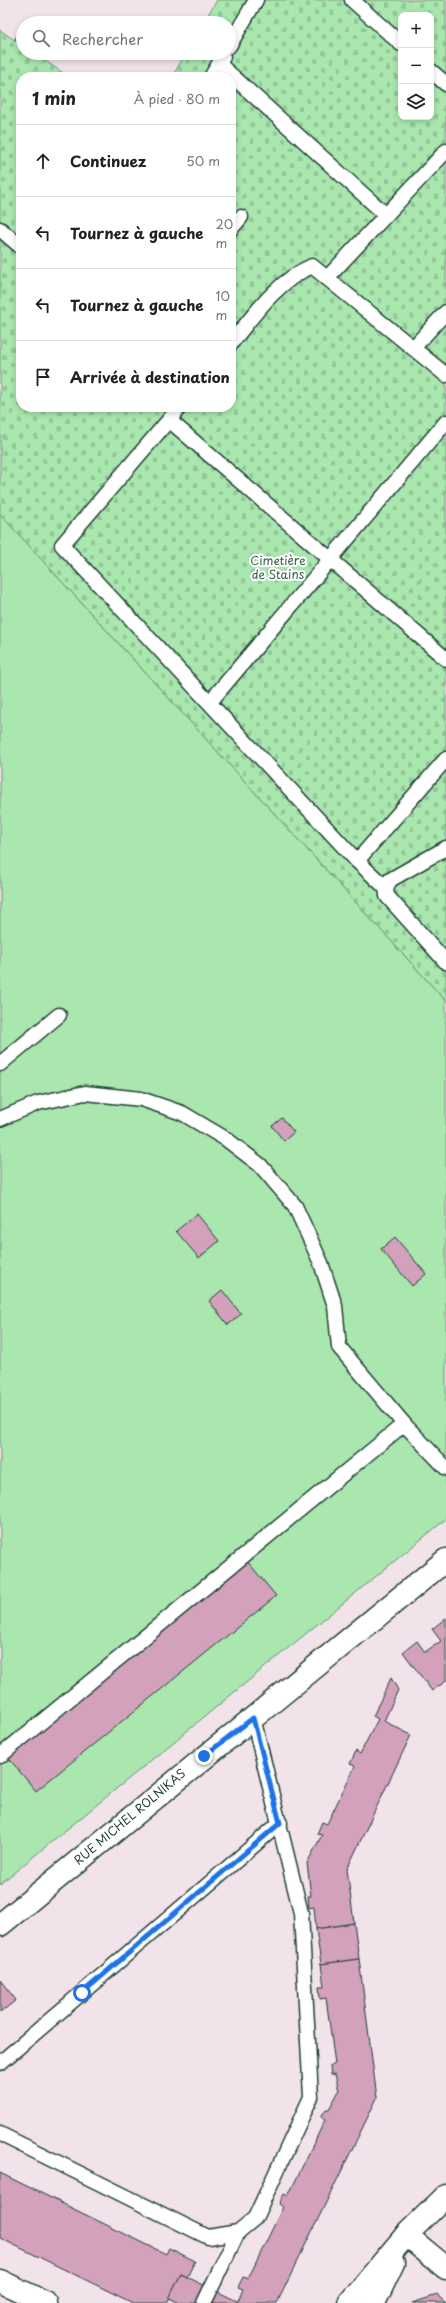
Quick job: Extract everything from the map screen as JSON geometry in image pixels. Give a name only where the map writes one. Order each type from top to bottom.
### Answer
[{"type":"street","name":"RUE MICHEL ROLNIKAS","points":[[0,1925],[204,1756],[253,1718],[446,1560]]},
{"type":"street","points":[[349,2303],[406,2235],[446,2196]]},
{"type":"street","points":[[406,2235],[446,2268]]},
{"type":"street","points":[[374,2303],[406,2235]]},
{"type":"street","points":[[0,2281],[46,2303]]},
{"type":"lane","points":[[236,34],[256,0]]},
{"type":"lane","points":[[352,0],[398,41]]},
{"type":"lane","points":[[214,72],[221,60]]},
{"type":"lane","points":[[224,60],[386,215]]},
{"type":"lane","points":[[434,74],[446,84]]},
{"type":"lane","points":[[327,278],[446,151]]},
{"type":"lane","points":[[236,223],[241,217]]},
{"type":"lane","points":[[0,229],[16,242]]},
{"type":"lane","points":[[236,338],[267,299],[296,272],[312,266],[446,375]]},
{"type":"lane","points":[[413,348],[446,312]]},
{"type":"lane","points":[[176,412],[62,545],[357,860],[386,888]]},
{"type":"lane","points":[[169,420],[446,659]]},
{"type":"lane","points":[[210,702],[446,422]]},
{"type":"lane","points":[[357,860],[446,759]]},
{"type":"lane","points":[[446,848],[390,880],[386,888],[387,896],[446,962]]},
{"type":"lane","points":[[0,1064],[59,1015]]},
{"type":"lane","points":[[0,1119],[38,1103],[85,1093],[141,1099],[182,1113],[226,1139],[260,1165],[295,1206],[322,1263],[335,1306],[339,1347],[404,1424],[446,1468]]},
{"type":"lane","points":[[0,1756],[404,1424]]},
{"type":"lane","points":[[204,2303],[238,2232],[254,2218],[312,2097],[301,1913],[253,1718]]},
{"type":"lane","points":[[0,2064],[280,1823]]},
{"type":"lane","points":[[0,2134],[208,2237],[238,2232]]},
{"type":"green space","name":"Cimetière de Stains","points":[[217,0],[446,0],[446,1001],[0,514],[0,30],[16,41],[16,60],[44,60],[62,72],[16,72],[16,412],[236,412],[236,72],[175,72],[182,60],[236,60],[236,16],[207,16]]},
{"type":"green space","points":[[0,514],[446,1001],[446,1519],[0,1884]]},
{"type":"building","points":[[282,1118],[294,1132],[284,1141],[272,1126]]},
{"type":"building","points":[[197,1214],[219,1241],[199,1258],[176,1231]]},
{"type":"building","points":[[395,1237],[426,1274],[412,1286],[381,1249]]},
{"type":"building","points":[[222,1290],[241,1314],[228,1325],[209,1301]]},
{"type":"building","points":[[247,1561],[276,1596],[36,1791],[6,1755]]},
{"type":"building","points":[[446,1618],[446,1681],[432,1691],[403,1652],[417,1641],[425,1652],[441,1641],[432,1629]]},
{"type":"building","points":[[391,1678],[398,1690],[384,1721],[411,1735],[347,1869],[354,1923],[316,1929],[314,1907],[309,1908],[308,1896],[311,1896],[307,1863],[322,1835],[317,1834],[322,1822],[327,1824],[355,1766],[350,1764],[356,1751],[360,1754],[378,1719],[373,1716]]},
{"type":"building","points":[[354,1923],[359,1959],[321,1964],[316,1929]]},
{"type":"building","points":[[359,1959],[377,2098],[277,2303],[237,2303],[243,2289],[238,2287],[243,2277],[248,2279],[283,2207],[279,2204],[284,2194],[288,2196],[325,2120],[321,2117],[326,2109],[329,2109],[339,2091],[335,2074],[331,2075],[330,2065],[335,2064],[326,1998],[320,1999],[319,1987],[324,1987],[321,1964]]},
{"type":"building","points":[[0,1980],[16,2000],[0,2013]]},
{"type":"building","points":[[0,2173],[166,2254],[169,2248],[195,2261],[187,2277],[181,2274],[167,2303],[133,2303],[0,2238]]},
{"type":"building","points":[[181,2274],[237,2301],[237,2303],[180,2303],[169,2298]]},
{"type":"building","points":[[437,2295],[446,2303],[412,2303]]},
{"type":"route","points":[[82,1993],[280,1823],[253,1718],[204,1756]]}]
